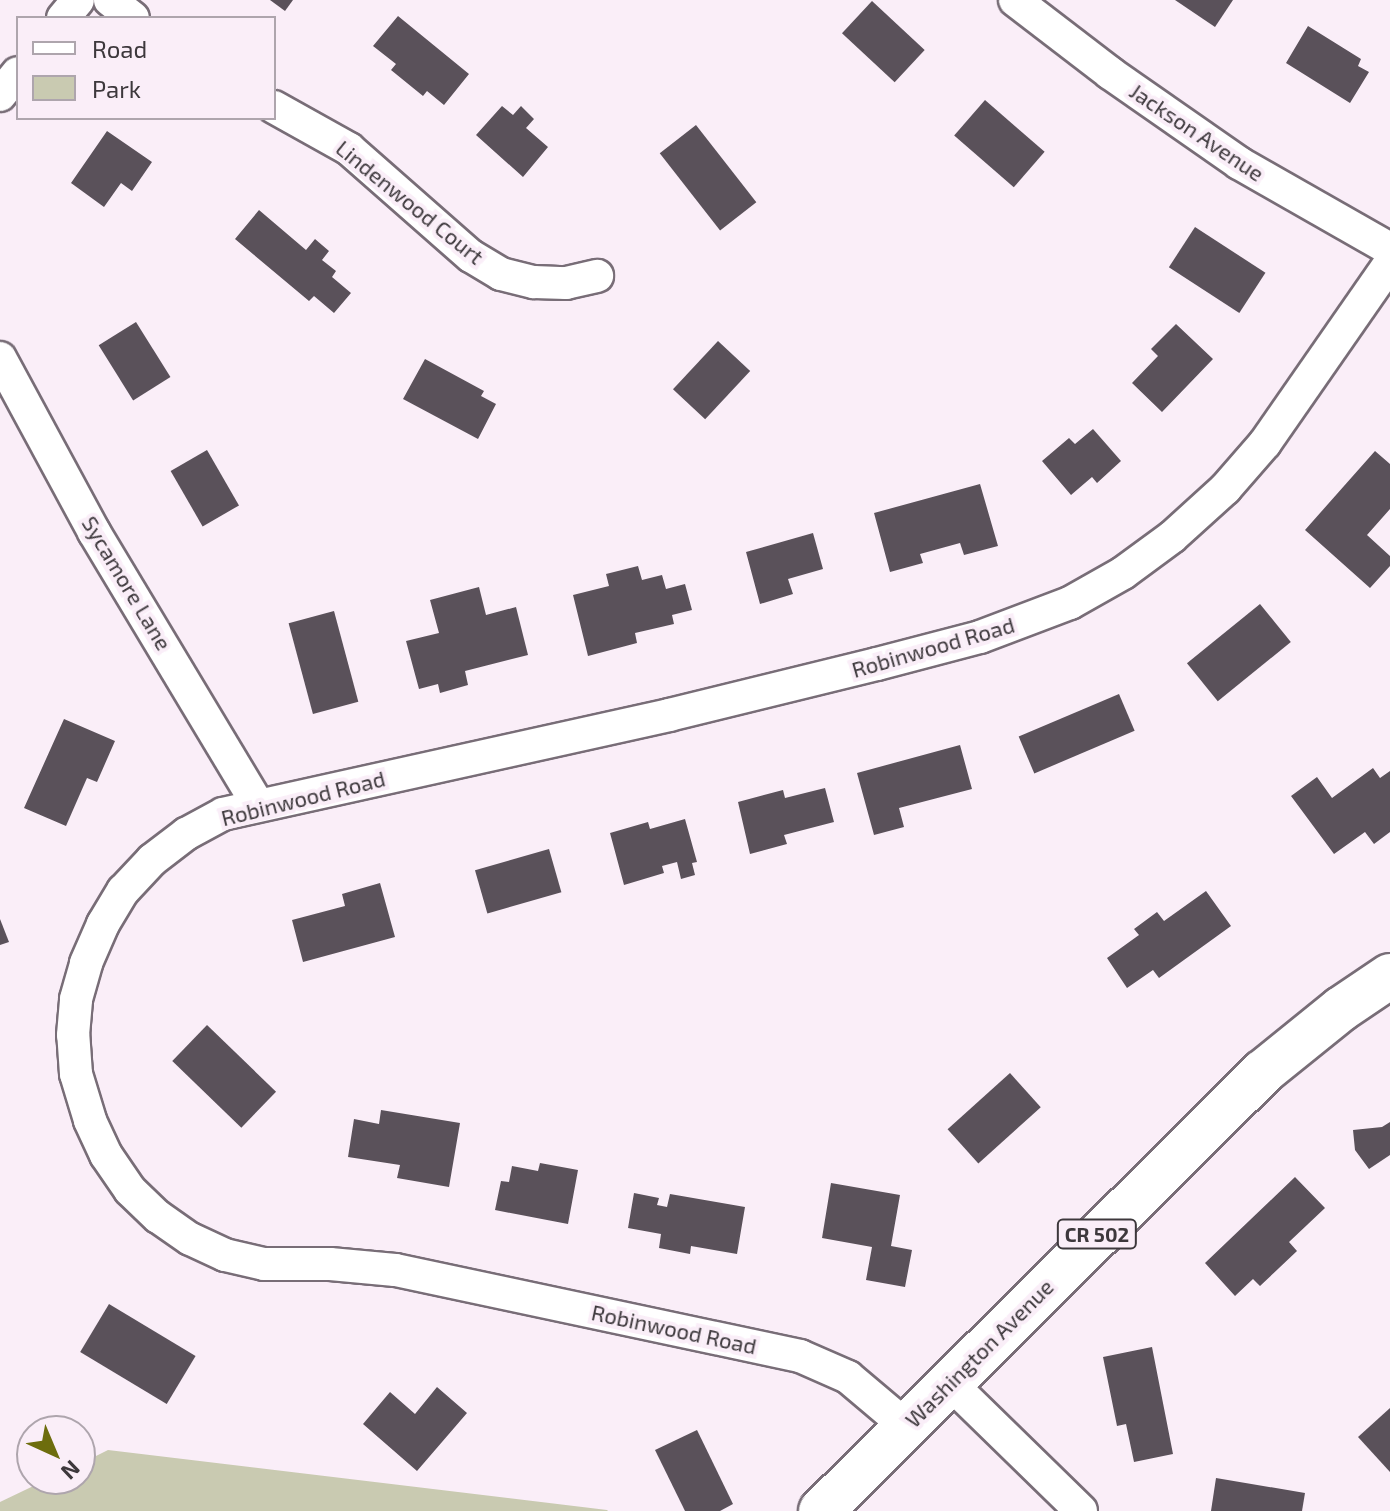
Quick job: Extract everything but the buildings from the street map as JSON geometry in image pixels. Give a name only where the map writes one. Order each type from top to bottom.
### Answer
[{"type":"main road","name":"Washington Avenue","points":[[821,1511],[1263,1072],[1341,1009],[1390,976]]},
{"type":"street","points":[[65,16],[78,0]]},
{"type":"street","points":[[110,0],[130,16]]},
{"type":"street","name":"Jackson Avenue","points":[[1015,0],[1110,73],[1239,163],[1390,249]]},
{"type":"street","points":[[0,95],[16,75]]},
{"type":"street","name":"Lindenwood Court","points":[[276,108],[349,149],[471,256],[501,274],[534,282],[566,283],[597,276]]},
{"type":"street","name":"Robinwood Road","points":[[906,1426],[848,1377],[800,1356],[395,1270],[330,1264],[264,1264],[214,1249],[158,1217],[130,1190],[106,1155],[90,1120],[76,1074],[73,1035],[76,999],[86,963],[103,924],[123,891],[152,860],[198,827],[223,814],[669,715],[862,668],[980,637],[1070,603],[1123,573],[1172,537],[1225,489],[1265,443],[1390,263]]},
{"type":"street","name":"Sycamore Lane","points":[[0,358],[94,532],[258,805]]},
{"type":"street","points":[[950,1383],[1081,1511]]},
{"type":"green space","points":[[108,1450],[608,1511],[0,1511],[0,1502],[16,1494],[96,1495],[96,1456]]}]
